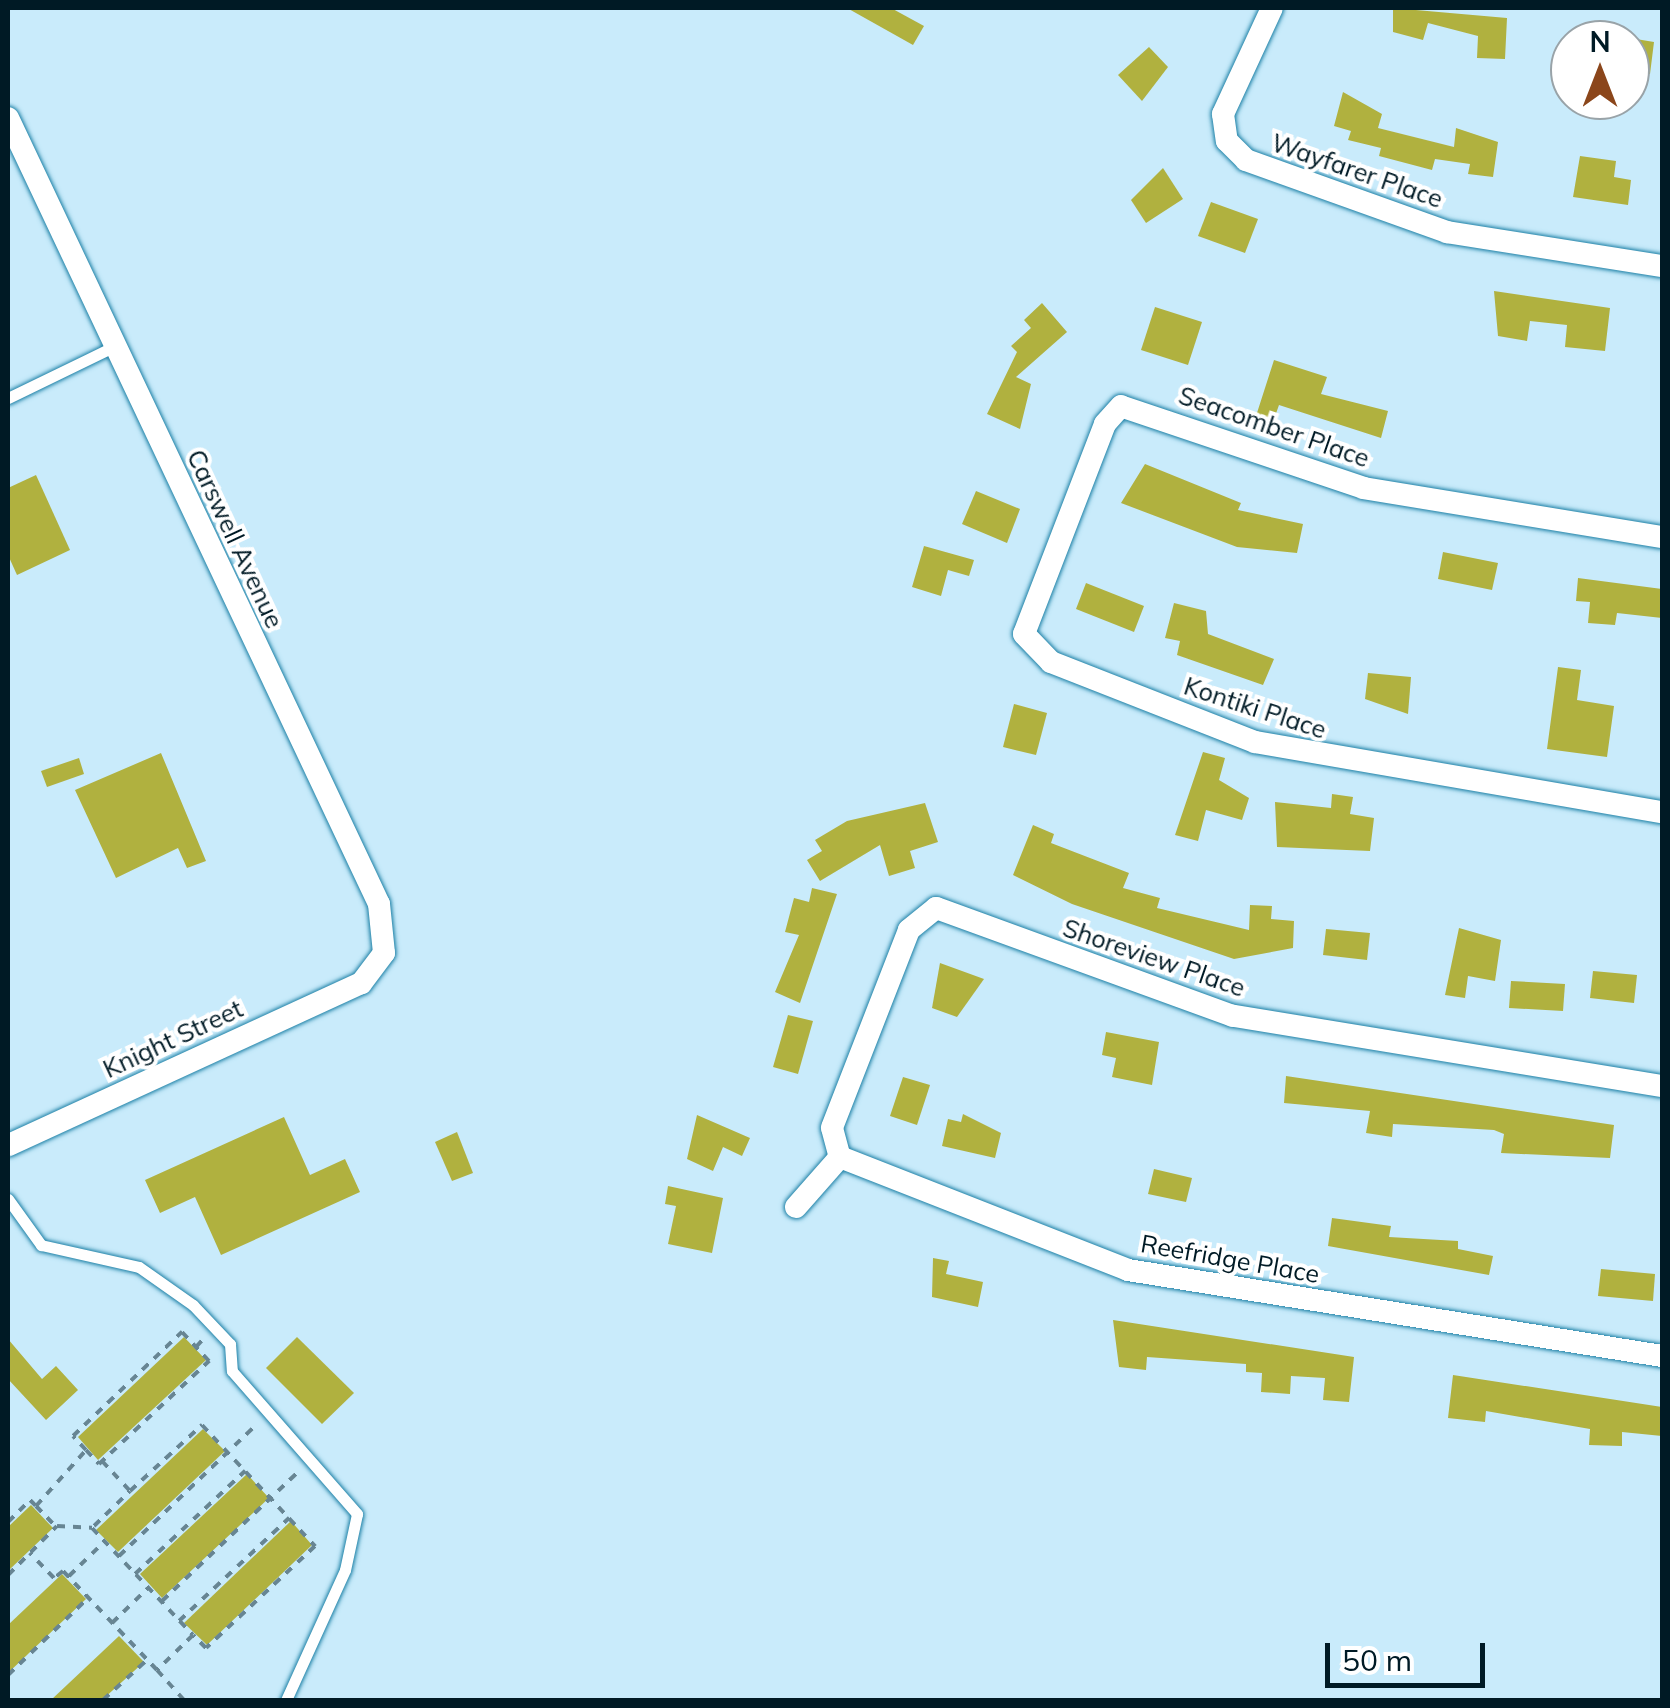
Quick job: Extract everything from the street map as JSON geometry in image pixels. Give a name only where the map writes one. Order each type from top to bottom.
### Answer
[{"type":"street","name":"Wayfarer Place","points":[[1269,15],[1223,114],[1227,141],[1246,160],[1448,232],[1662,266]]},
{"type":"street","name":"Carswell Avenue","points":[[8,118],[378,904],[384,953],[361,983]]},
{"type":"street","name":"Seacomber Place","points":[[1069,528],[1105,424],[1120,406],[1364,488],[1662,537]]},
{"type":"street","name":"Kontiki Place","points":[[1069,528],[1024,634],[1051,662],[1311,756],[1662,812]]},
{"type":"street","name":"Shoreview Place","points":[[840,1156],[832,1128],[910,930],[936,908],[1232,1016],[1662,1086]]},
{"type":"street","name":"Knight Street","points":[[8,1145],[361,983]]},
{"type":"street","points":[[796,1207],[840,1156]]},
{"type":"street","name":"Reefridge Place","points":[[840,1156],[1144,1274],[1662,1356]]},
{"type":"lane","points":[[8,398],[114,346]]},
{"type":"lane","points":[[8,1199],[42,1245],[139,1267],[214,1328],[230,1344],[232,1372],[358,1514],[345,1570],[286,1700]]},
{"type":"path","points":[[196,1346],[214,1328]]},
{"type":"path","points":[[102,1461],[209,1361],[182,1332],[74,1436],[130,1491]]},
{"type":"path","points":[[118,1556],[270,1412]]},
{"type":"path","points":[[8,1522],[30,1500],[56,1527],[92,1528],[206,1648],[316,1546],[202,1425],[92,1528]]},
{"type":"path","points":[[36,1506],[86,1450]]},
{"type":"path","points":[[162,1602],[310,1459]]},
{"type":"path","points":[[135,1574],[245,1471]]},
{"type":"path","points":[[179,1621],[289,1518]]},
{"type":"path","points":[[8,1574],[56,1527]]},
{"type":"path","points":[[30,1553],[54,1578],[68,1576],[105,1541]]},
{"type":"path","points":[[68,1576],[184,1700]]},
{"type":"path","points":[[112,1623],[148,1588]]},
{"type":"path","points":[[8,1676],[88,1598]]},
{"type":"path","points":[[156,1670],[192,1635]]},
{"type":"path","points":[[104,1700],[146,1660]]},
{"type":"building","points":[[847,8],[891,8],[924,26],[913,45]]},
{"type":"building","points":[[1393,8],[1507,18],[1505,59],[1477,58],[1478,36],[1428,23],[1423,40],[1393,32]]},
{"type":"building","points":[[1650,41],[1654,42],[1650,74]]},
{"type":"building","points":[[1149,47],[1168,67],[1142,101],[1118,75]]},
{"type":"building","points":[[1343,92],[1382,114],[1378,128],[1454,147],[1456,128],[1498,142],[1493,177],[1468,174],[1470,164],[1435,159],[1432,170],[1379,156],[1381,148],[1348,140],[1351,131],[1334,126]]},
{"type":"building","points":[[1580,156],[1616,161],[1614,177],[1631,180],[1628,205],[1573,197]]},
{"type":"building","points":[[1163,168],[1183,199],[1146,223],[1131,200]]},
{"type":"building","points":[[1211,202],[1258,219],[1245,253],[1198,236]]},
{"type":"building","points":[[1494,291],[1610,308],[1605,351],[1565,347],[1567,325],[1530,321],[1527,341],[1498,336]]},
{"type":"building","points":[[1042,303],[1067,332],[1016,377],[1031,384],[1020,429],[987,414],[1017,352],[1011,346],[1031,328],[1024,320]]},
{"type":"building","points":[[1155,307],[1202,322],[1188,365],[1141,350]]},
{"type":"building","points":[[1274,360],[1327,377],[1321,394],[1388,411],[1381,438],[1279,405],[1273,422],[1256,416]]},
{"type":"building","points":[[1145,464],[1241,503],[1238,510],[1303,524],[1297,553],[1237,547],[1121,503]]},
{"type":"building","points":[[36,475],[70,550],[17,575],[8,555],[8,488]]},
{"type":"building","points":[[976,491],[1020,509],[1007,543],[962,524]]},
{"type":"building","points":[[924,546],[974,560],[969,576],[948,570],[941,596],[912,587]]},
{"type":"building","points":[[1443,552],[1498,563],[1492,590],[1438,579]]},
{"type":"building","points":[[1578,578],[1662,589],[1662,618],[1617,613],[1615,625],[1588,623],[1590,602],[1576,601]]},
{"type":"building","points":[[1086,583],[1144,606],[1134,632],[1076,609]]},
{"type":"building","points":[[1174,603],[1206,611],[1208,634],[1274,659],[1263,685],[1177,655],[1180,641],[1165,638]]},
{"type":"building","points":[[1558,667],[1581,670],[1577,700],[1614,706],[1607,757],[1547,749]]},
{"type":"building","points":[[1368,673],[1411,677],[1408,714],[1365,699]]},
{"type":"building","points":[[1014,704],[1047,713],[1036,755],[1003,747]]},
{"type":"building","points":[[1203,752],[1225,758],[1219,780],[1249,798],[1242,820],[1206,810],[1198,841],[1175,835]]},
{"type":"building","points":[[161,753],[206,861],[187,868],[178,848],[116,878],[75,790]]},
{"type":"building","points":[[79,758],[84,774],[47,787],[41,771]]},
{"type":"building","points":[[1332,794],[1353,797],[1350,814],[1374,818],[1370,851],[1277,847],[1275,802],[1331,808]]},
{"type":"building","points":[[925,803],[938,842],[910,851],[915,868],[889,876],[880,845],[820,881],[807,860],[822,851],[815,840],[847,821]]},
{"type":"building","points":[[1033,825],[1054,834],[1051,843],[1129,873],[1123,888],[1160,898],[1157,908],[1249,930],[1250,905],[1272,906],[1271,919],[1294,921],[1293,948],[1234,959],[1072,904],[1013,875]]},
{"type":"building","points":[[812,888],[837,894],[800,1003],[775,992],[799,935],[785,932],[794,898],[809,902]]},
{"type":"building","points":[[1459,928],[1501,940],[1495,981],[1468,976],[1465,998],[1445,995]]},
{"type":"building","points":[[1326,929],[1370,933],[1367,960],[1323,955]]},
{"type":"building","points":[[940,963],[984,979],[957,1017],[932,1008]]},
{"type":"building","points":[[1593,971],[1637,975],[1634,1003],[1590,998]]},
{"type":"building","points":[[1511,981],[1565,984],[1563,1011],[1509,1008]]},
{"type":"building","points":[[788,1015],[813,1021],[798,1074],[773,1067]]},
{"type":"building","points":[[1106,1032],[1159,1042],[1152,1085],[1112,1077],[1116,1058],[1102,1055]]},
{"type":"building","points":[[1286,1076],[1614,1125],[1610,1158],[1501,1153],[1504,1134],[1494,1130],[1393,1124],[1392,1137],[1366,1133],[1370,1111],[1284,1103]]},
{"type":"building","points":[[903,1077],[930,1085],[917,1125],[890,1116]]},
{"type":"building","points":[[963,1114],[1001,1133],[995,1158],[942,1146],[948,1119],[961,1122]]},
{"type":"building","points":[[697,1115],[750,1138],[742,1156],[723,1147],[713,1171],[687,1159]]},
{"type":"building","points":[[284,1117],[310,1175],[345,1159],[360,1192],[221,1255],[195,1197],[160,1213],[145,1180]]},
{"type":"building","points":[[457,1132],[473,1173],[452,1181],[435,1142]]},
{"type":"building","points":[[1154,1169],[1192,1178],[1186,1202],[1148,1194]]},
{"type":"building","points":[[668,1186],[723,1198],[712,1253],[668,1244],[676,1206],[665,1204]]},
{"type":"building","points":[[1332,1218],[1391,1226],[1389,1237],[1458,1241],[1458,1249],[1493,1256],[1489,1275],[1328,1246]]},
{"type":"building","points":[[933,1258],[949,1261],[946,1274],[983,1282],[978,1307],[932,1297]]},
{"type":"building","points":[[1601,1269],[1655,1274],[1653,1301],[1598,1296]]},
{"type":"building","points":[[1113,1320],[1354,1357],[1349,1402],[1323,1400],[1325,1378],[1291,1376],[1290,1394],[1261,1392],[1262,1373],[1246,1372],[1246,1364],[1147,1357],[1146,1370],[1119,1367]]},
{"type":"building","points":[[184,1337],[206,1360],[98,1460],[78,1437]]},
{"type":"building","points":[[297,1337],[354,1393],[322,1424],[266,1368]]},
{"type":"building","points":[[8,1339],[42,1379],[56,1366],[78,1390],[46,1420],[8,1379]]},
{"type":"building","points":[[1453,1375],[1662,1407],[1662,1436],[1622,1432],[1622,1446],[1589,1445],[1590,1429],[1486,1411],[1485,1422],[1448,1418]]},
{"type":"building","points":[[203,1429],[225,1451],[118,1552],[96,1530]]},
{"type":"building","points":[[247,1474],[269,1498],[162,1598],[140,1574]]},
{"type":"building","points":[[31,1505],[53,1528],[8,1571],[8,1527]]},
{"type":"building","points":[[291,1521],[312,1545],[207,1645],[184,1623]]},
{"type":"building","points":[[62,1574],[86,1599],[8,1673],[8,1625]]},
{"type":"building","points":[[119,1636],[144,1662],[102,1700],[51,1700]]}]
